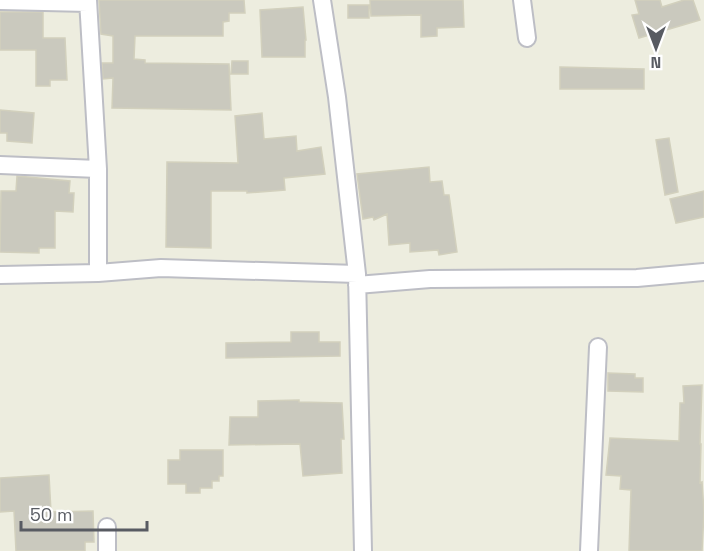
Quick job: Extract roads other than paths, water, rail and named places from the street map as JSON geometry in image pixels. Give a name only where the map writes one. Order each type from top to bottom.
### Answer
[{"type":"street","points":[[322,0],[337,97],[357,279],[363,551]]},
{"type":"street","points":[[522,0],[527,38]]},
{"type":"street","points":[[0,1],[88,1],[98,169],[98,273]]},
{"type":"street","points":[[0,165],[98,169]]},
{"type":"street","points":[[0,275],[98,273],[161,268],[357,279],[638,278],[704,272]]},
{"type":"street","points":[[590,551],[598,347]]},
{"type":"street","points":[[107,526],[107,551]]}]
